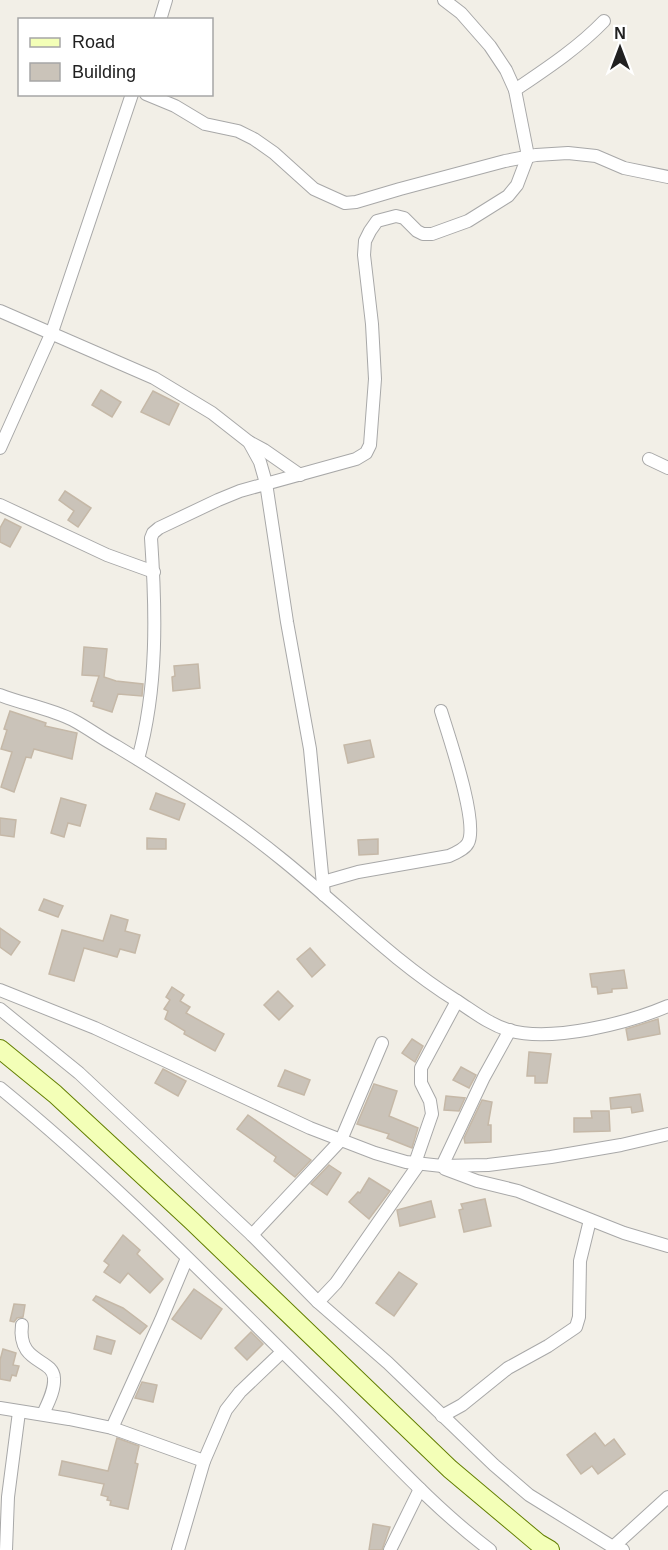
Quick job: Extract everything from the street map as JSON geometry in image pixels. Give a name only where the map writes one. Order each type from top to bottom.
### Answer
[{"type":"main road","points":[[0,1049],[55,1094],[192,1221],[450,1469],[538,1543],[550,1550]]},
{"type":"street","points":[[161,18],[166,0]]},
{"type":"street","points":[[138,759],[152,691],[155,597],[151,538],[153,533],[207,504],[240,491],[356,459],[366,453],[370,445],[375,379],[372,324],[364,255],[365,241],[370,231],[377,221],[396,216],[404,218],[423,234],[432,234],[468,221],[508,196],[517,185],[528,156],[515,90],[506,70],[490,46],[461,13],[444,0]]},
{"type":"street","points":[[515,90],[556,63],[592,34],[604,21]]},
{"type":"street","points":[[0,448],[52,332],[131,96]]},
{"type":"street","points":[[151,96],[175,106],[205,124],[238,131],[254,139],[274,153],[315,189],[345,203],[528,156],[568,153],[596,156],[624,168],[668,177]]},
{"type":"street","points":[[0,310],[154,378],[212,413],[249,442],[300,475]]},
{"type":"street","points":[[249,442],[260,462],[266,483],[287,622],[310,748],[324,895]]},
{"type":"street","points":[[649,459],[668,468]]},
{"type":"street","points":[[0,505],[107,555],[154,572]]},
{"type":"street","points":[[0,695],[71,719],[196,796],[282,860],[373,939],[488,1022],[510,1030],[535,1034],[561,1033],[596,1028],[668,1006]]},
{"type":"street","points":[[323,882],[367,870],[449,856],[461,850],[468,843],[471,831],[462,780],[441,711]]},
{"type":"street","points":[[0,990],[95,1028],[310,1128],[375,1153],[417,1163],[440,1166],[488,1165],[621,1145],[668,1134]]},
{"type":"street","points":[[318,1302],[342,1274],[417,1163],[432,1114],[430,1101],[421,1083],[421,1068],[457,1001]]},
{"type":"street","points":[[0,1009],[79,1072],[252,1235],[318,1302],[388,1363],[529,1495],[618,1548],[668,1497]]},
{"type":"street","points":[[440,1166],[510,1030]]},
{"type":"street","points":[[252,1235],[341,1140],[382,1043]]},
{"type":"street","points":[[0,1088],[61,1140],[187,1258],[453,1520],[490,1550]]},
{"type":"street","points":[[440,1166],[477,1181],[518,1191],[624,1233],[668,1246]]},
{"type":"street","points":[[442,1416],[462,1405],[508,1368],[548,1346],[576,1327],[579,1317],[579,1271],[590,1220]]},
{"type":"street","points":[[112,1428],[162,1320],[187,1258]]},
{"type":"street","points":[[22,1325],[23,1342],[27,1353],[52,1371],[54,1376],[51,1395],[43,1414]]},
{"type":"street","points":[[178,1550],[204,1461],[226,1410],[240,1392],[282,1352]]},
{"type":"street","points":[[0,1408],[112,1428],[204,1461]]},
{"type":"street","points":[[6,1550],[9,1497],[19,1412]]},
{"type":"street","points":[[390,1550],[420,1488]]},
{"type":"building","points":[[101,390],[121,402],[112,417],[92,405]]},
{"type":"building","points":[[153,391],[179,404],[169,425],[141,412]]},
{"type":"building","points":[[65,491],[91,508],[78,527],[68,520],[74,511],[59,500]]},
{"type":"building","points":[[5,519],[21,527],[10,547],[0,542],[0,528]]},
{"type":"building","points":[[84,647],[107,649],[104,677],[116,681],[143,684],[142,696],[118,694],[112,712],[93,706],[94,702],[91,701],[99,676],[82,675]]},
{"type":"building","points":[[198,664],[200,688],[173,691],[174,666]]},
{"type":"building","points":[[10,711],[46,723],[45,726],[77,733],[72,759],[34,749],[31,758],[26,757],[14,792],[1,787],[12,752],[1,749]]},
{"type":"building","points":[[370,740],[374,757],[348,763],[344,745]]},
{"type":"building","points":[[156,793],[185,804],[179,820],[150,809]]},
{"type":"building","points":[[61,798],[86,805],[80,826],[68,823],[64,837],[51,833]]},
{"type":"building","points":[[0,818],[16,820],[14,837],[0,835]]},
{"type":"building","points":[[147,838],[166,839],[166,849],[147,849]]},
{"type":"building","points":[[378,839],[378,854],[359,855],[358,840]]},
{"type":"building","points":[[44,899],[63,906],[58,917],[39,910]]},
{"type":"building","points":[[111,915],[128,920],[125,931],[140,935],[135,953],[120,949],[117,957],[84,948],[74,981],[49,974],[62,930],[103,941]]},
{"type":"building","points":[[0,928],[20,942],[11,955],[0,947]]},
{"type":"building","points":[[310,948],[325,965],[312,977],[297,959]]},
{"type":"building","points":[[624,970],[627,988],[612,989],[612,992],[598,994],[597,987],[592,987],[590,974]]},
{"type":"building","points":[[172,987],[184,995],[180,1001],[190,1007],[186,1013],[224,1034],[215,1051],[184,1034],[185,1031],[165,1019],[168,1011],[164,1009],[170,1000],[166,997]]},
{"type":"building","points":[[278,991],[293,1006],[279,1020],[264,1005]]},
{"type":"building","points":[[658,1019],[660,1034],[628,1040],[626,1029]]},
{"type":"building","points":[[412,1039],[423,1046],[415,1062],[402,1053]]},
{"type":"building","points":[[529,1052],[551,1054],[547,1083],[535,1083],[535,1076],[527,1076]]},
{"type":"building","points":[[461,1067],[476,1075],[469,1088],[453,1080]]},
{"type":"building","points":[[163,1069],[186,1081],[178,1096],[155,1083]]},
{"type":"building","points":[[285,1070],[310,1080],[304,1095],[278,1086]]},
{"type":"building","points":[[374,1084],[397,1091],[389,1116],[418,1128],[412,1148],[387,1138],[389,1134],[357,1124]]},
{"type":"building","points":[[640,1094],[643,1111],[632,1113],[631,1107],[611,1109],[610,1098]]},
{"type":"building","points":[[446,1096],[465,1098],[459,1111],[444,1110]]},
{"type":"building","points":[[482,1100],[492,1102],[488,1125],[491,1125],[491,1142],[465,1143],[464,1138]]},
{"type":"building","points":[[591,1111],[609,1111],[610,1131],[574,1132],[574,1118],[592,1118]]},
{"type":"building","points":[[248,1115],[311,1160],[295,1177],[274,1161],[276,1157],[237,1129]]},
{"type":"building","points":[[329,1165],[341,1173],[327,1195],[311,1184]]},
{"type":"building","points":[[369,1178],[390,1191],[369,1219],[349,1202],[358,1192],[360,1193]]},
{"type":"building","points":[[485,1199],[491,1226],[464,1232],[459,1210],[463,1209],[461,1204]]},
{"type":"building","points":[[431,1201],[435,1217],[400,1226],[397,1210]]},
{"type":"building","points":[[123,1235],[140,1250],[137,1254],[163,1279],[150,1293],[128,1273],[120,1283],[104,1272],[109,1265],[104,1261]]},
{"type":"building","points":[[399,1272],[417,1284],[394,1316],[376,1303]]},
{"type":"building","points":[[194,1289],[222,1309],[201,1339],[172,1319]]},
{"type":"building","points":[[96,1296],[123,1308],[147,1326],[140,1334],[93,1300]]},
{"type":"building","points":[[14,1304],[25,1305],[23,1317],[17,1318],[14,1322],[10,1321]]},
{"type":"building","points":[[251,1332],[263,1344],[247,1360],[235,1348]]},
{"type":"building","points":[[97,1336],[115,1341],[111,1354],[94,1349]]},
{"type":"building","points":[[3,1349],[16,1353],[13,1365],[19,1366],[16,1376],[12,1375],[10,1381],[0,1379],[0,1360]]},
{"type":"building","points":[[142,1382],[157,1385],[153,1402],[135,1398]]},
{"type":"building","points":[[595,1433],[605,1446],[614,1439],[625,1454],[598,1474],[592,1466],[581,1474],[567,1455]]},
{"type":"building","points":[[117,1438],[139,1446],[135,1463],[138,1464],[128,1509],[110,1505],[111,1501],[107,1500],[108,1497],[101,1495],[104,1484],[59,1475],[62,1461],[108,1471]]},
{"type":"building","points":[[373,1524],[390,1527],[382,1550],[369,1550]]}]
